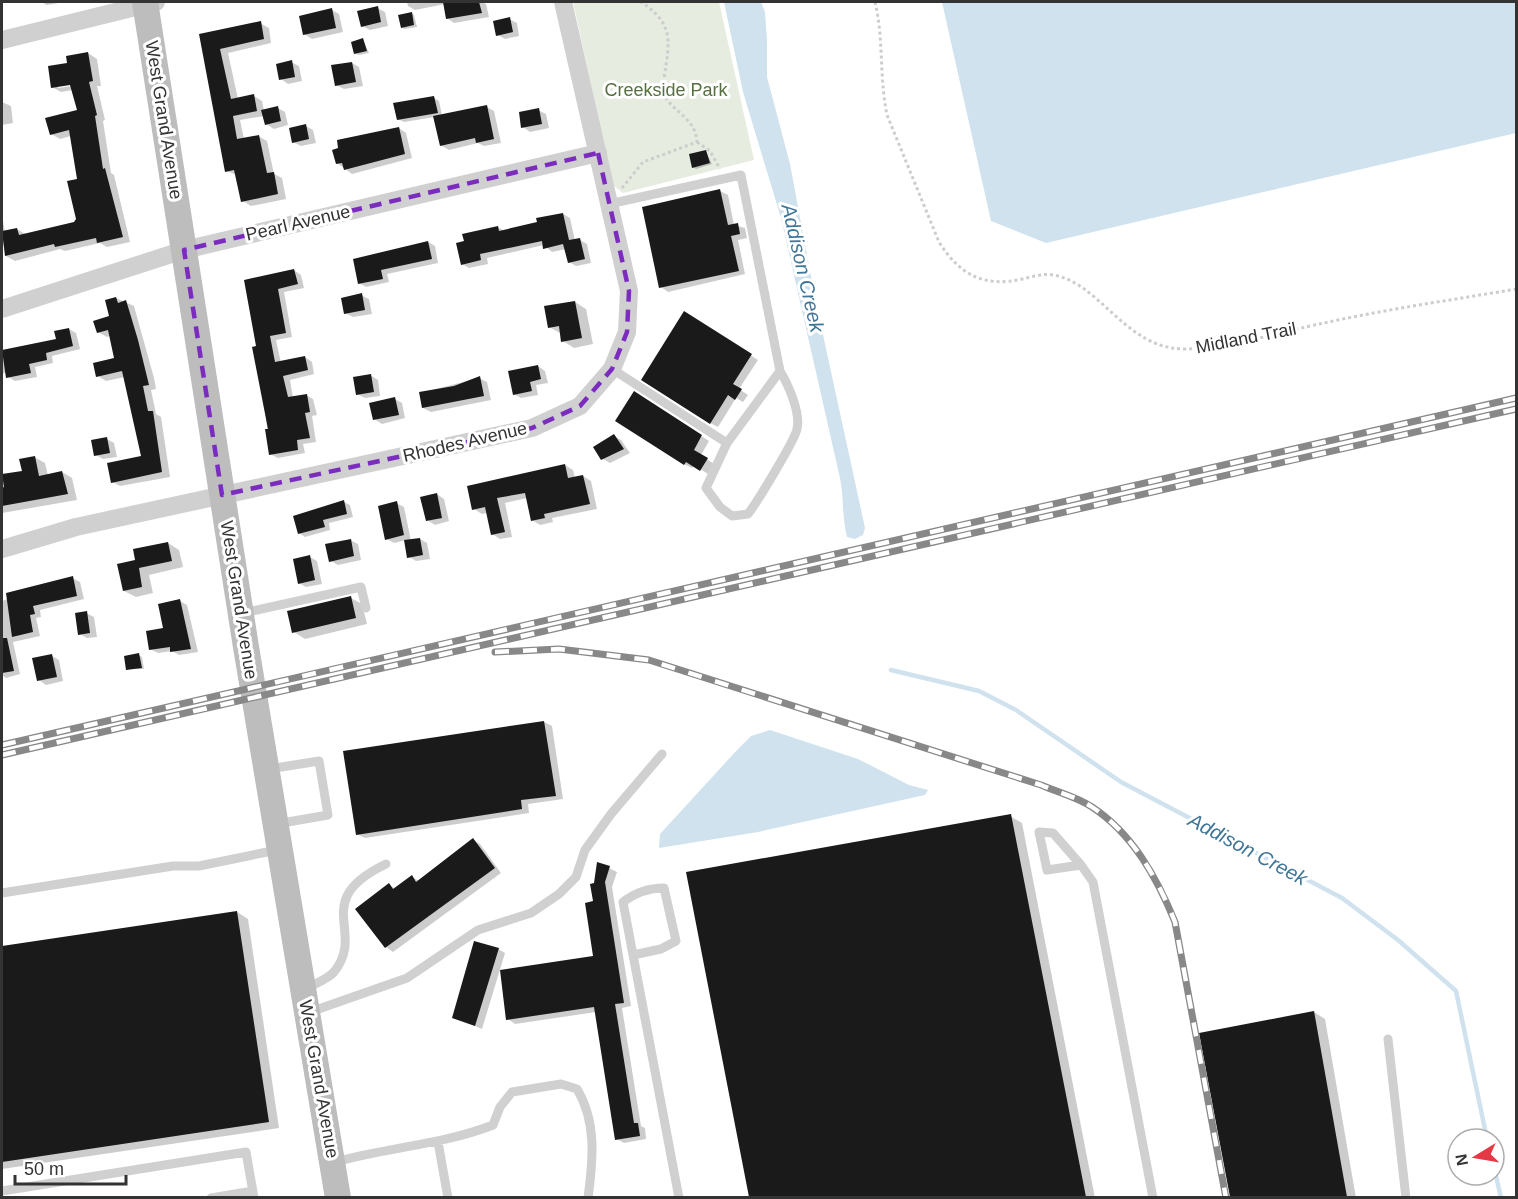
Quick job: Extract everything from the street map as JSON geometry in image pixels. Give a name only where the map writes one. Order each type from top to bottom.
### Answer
[{"type":"main road","name":"West Grand Avenue","points":[[149,2],[222,495],[339,1197]]},
{"type":"street","points":[[2,40],[149,2]]},
{"type":"street","name":"Rhodes Avenue","points":[[2,549],[76,527],[531,428],[580,406],[612,369],[627,332],[629,291],[616,203],[598,153],[563,2]]},
{"type":"street","name":"Pearl Avenue","points":[[2,309],[184,250],[598,153]]},
{"type":"lane","points":[[616,203],[741,175],[780,371],[791,388],[798,428],[757,502],[748,514],[732,516],[720,507],[706,488],[727,443],[780,371]]},
{"type":"lane","points":[[612,369],[727,443]]},
{"type":"lane","points":[[241,614],[361,587],[366,608]]},
{"type":"lane","points":[[305,1001],[407,978],[478,930],[531,913],[559,894],[576,877],[585,850],[598,832],[662,754]]},
{"type":"lane","points":[[267,770],[318,761],[328,815],[276,825]]},
{"type":"lane","points":[[1081,865],[1047,870],[1039,832],[1053,833],[1081,865],[1093,882],[1153,1197]]},
{"type":"lane","points":[[2,893],[173,866],[200,866],[280,850]]},
{"type":"lane","points":[[305,1001],[333,974],[339,963],[344,948],[344,900],[351,885],[363,874],[386,864]]},
{"type":"lane","points":[[633,955],[661,949],[676,941],[664,888],[652,888],[634,893],[623,902],[633,955],[679,1197]]},
{"type":"lane","points":[[1388,1039],[1406,1197]]},
{"type":"lane","points":[[333,1162],[361,1154],[462,1137],[493,1125],[500,1107],[512,1092],[561,1084],[577,1089],[586,1104],[594,1156],[588,1197]]},
{"type":"lane","points":[[438,1142],[448,1197]]},
{"type":"lane","points":[[2,1191],[246,1152],[254,1194],[211,1197]]},
{"type":"path","points":[[641,2],[657,12],[666,28],[670,47],[663,93],[666,100],[687,118],[697,135],[697,142]]},
{"type":"path","name":"Midland Trail","points":[[874,2],[879,18],[883,94],[887,115],[939,242],[950,260],[963,271],[980,279],[998,282],[1053,275],[1076,284],[1144,340],[1171,348],[1198,349],[1354,316],[1516,289]]},
{"type":"path","points":[[697,142],[710,151],[725,179]]},
{"type":"path","points":[[616,203],[620,192],[643,162],[697,142]]},
{"type":"highlighted area","points":[[598,153],[629,291],[627,332],[612,369],[580,406],[532,428],[222,495],[184,250]]},
{"type":"green space","name":"Creekside Park","points":[[573,2],[719,2],[754,160],[623,193],[613,185]]},
{"type":"water","points":[[724,2],[761,2],[765,12],[767,77],[790,164],[815,298],[865,528],[863,535],[855,539],[847,537],[840,478],[781,218],[743,92]]},
{"type":"water","points":[[942,2],[1516,2],[1516,133],[1046,243],[991,221]]},
{"type":"water","points":[[770,730],[858,759],[909,785],[928,790],[925,795],[758,832],[659,848],[660,834],[737,750],[751,736]]},
{"type":"building","points":[[443,2],[479,2],[482,13],[446,19]]},
{"type":"building","points":[[378,6],[381,22],[361,27],[357,11]]},
{"type":"building","points":[[332,8],[336,28],[303,35],[299,16]]},
{"type":"building","points":[[412,12],[414,25],[401,28],[398,15]]},
{"type":"building","points":[[510,17],[513,32],[496,36],[493,21]]},
{"type":"building","points":[[261,21],[264,39],[220,49],[231,99],[254,94],[257,111],[233,116],[237,139],[259,135],[267,173],[274,172],[278,194],[241,202],[234,170],[225,172],[199,34]]},
{"type":"building","points":[[363,38],[367,51],[354,54],[351,42]]},
{"type":"building","points":[[88,52],[93,81],[89,82],[97,115],[95,116],[103,169],[105,168],[123,237],[97,243],[96,238],[55,247],[54,244],[5,256],[2,231],[17,228],[19,235],[74,222],[76,219],[67,181],[77,179],[69,130],[50,135],[45,118],[77,110],[70,85],[51,88],[48,66],[67,63],[66,56]]},
{"type":"building","points":[[292,60],[295,77],[279,80],[276,64]]},
{"type":"building","points":[[352,62],[356,82],[335,86],[331,65]]},
{"type":"building","points":[[434,96],[438,113],[397,120],[393,103]]},
{"type":"building","points":[[487,105],[494,139],[476,143],[475,138],[440,146],[433,116]]},
{"type":"building","points":[[278,106],[281,121],[265,125],[261,110]]},
{"type":"building","points":[[539,108],[542,124],[521,128],[519,112]]},
{"type":"building","points":[[306,124],[309,139],[292,143],[289,128]]},
{"type":"building","points":[[399,127],[405,154],[344,170],[342,163],[336,164],[332,150],[338,148],[337,140]]},
{"type":"building","points":[[706,150],[710,163],[692,168],[689,154]]},
{"type":"building","points":[[720,189],[728,225],[738,223],[740,234],[731,236],[739,271],[659,288],[642,207]]},
{"type":"building","points":[[563,213],[569,240],[580,238],[585,259],[568,263],[563,244],[543,249],[542,241],[480,254],[481,260],[461,265],[456,243],[464,241],[462,234],[498,226],[499,231],[537,222],[536,218]]},
{"type":"building","points":[[428,241],[432,259],[381,270],[383,279],[358,284],[353,259]]},
{"type":"building","points":[[294,269],[298,284],[278,289],[286,333],[270,336],[275,362],[305,356],[308,370],[283,376],[288,397],[307,394],[310,412],[305,413],[310,438],[297,440],[298,450],[269,455],[265,429],[268,429],[252,347],[256,346],[244,280]]},
{"type":"building","points":[[362,293],[365,310],[344,314],[341,298]]},
{"type":"building","points":[[116,297],[118,303],[126,300],[138,340],[149,385],[143,386],[148,411],[153,411],[162,472],[111,483],[107,463],[141,456],[122,371],[96,377],[93,363],[114,358],[108,330],[97,333],[93,321],[109,316],[105,300]]},
{"type":"building","points":[[575,301],[582,338],[561,342],[559,326],[548,328],[544,306]]},
{"type":"building","points":[[684,311],[752,354],[733,384],[742,389],[735,400],[728,395],[710,424],[641,380]]},
{"type":"building","points":[[69,328],[73,346],[46,353],[47,360],[29,364],[31,373],[6,378],[2,350],[56,339],[54,331]]},
{"type":"building","points":[[538,365],[541,379],[530,382],[532,391],[513,395],[508,371]]},
{"type":"building","points":[[371,374],[374,392],[356,395],[353,377]]},
{"type":"building","points":[[480,376],[484,396],[422,408],[419,392],[454,386]]},
{"type":"building","points":[[634,391],[702,435],[694,450],[708,458],[700,471],[686,462],[684,465],[615,421]]},
{"type":"building","points":[[395,397],[399,415],[373,420],[369,403]]},
{"type":"building","points":[[614,434],[624,449],[601,460],[593,447]]},
{"type":"building","points":[[107,437],[110,453],[94,456],[91,440]]},
{"type":"building","points":[[35,456],[39,476],[62,471],[68,494],[2,506],[2,488],[4,487],[2,474],[22,471],[19,459]]},
{"type":"building","points":[[565,464],[568,478],[583,475],[590,504],[544,514],[545,518],[531,521],[525,493],[497,498],[505,532],[491,535],[485,507],[472,510],[467,486]]},
{"type":"building","points":[[437,493],[442,518],[426,521],[420,497]]},
{"type":"building","points":[[344,500],[347,514],[323,520],[325,527],[298,534],[293,516]]},
{"type":"building","points":[[397,501],[404,535],[385,540],[378,506]]},
{"type":"building","points":[[420,538],[423,555],[407,558],[404,540]]},
{"type":"building","points":[[351,539],[354,556],[329,562],[325,544]]},
{"type":"building","points":[[168,542],[172,561],[139,568],[142,587],[123,591],[117,564],[135,560],[133,549]]},
{"type":"building","points":[[310,555],[315,580],[298,584],[293,559]]},
{"type":"building","points":[[73,576],[77,596],[33,606],[35,614],[30,615],[33,632],[12,637],[6,593]]},
{"type":"building","points":[[351,596],[356,618],[292,633],[287,611]]},
{"type":"building","points":[[180,599],[191,649],[170,652],[170,647],[149,650],[146,631],[163,628],[158,604]]},
{"type":"building","points":[[87,611],[90,633],[78,635],[75,613]]},
{"type":"building","points":[[2,638],[7,638],[14,671],[2,673]]},
{"type":"building","points":[[139,653],[142,668],[126,670],[124,656]]},
{"type":"building","points":[[52,654],[57,677],[37,681],[32,658]]},
{"type":"building","points":[[544,721],[556,796],[521,800],[522,809],[356,835],[343,751]]},
{"type":"building","points":[[1011,814],[1086,1197],[749,1197],[686,872]]},
{"type":"building","points":[[473,838],[495,868],[385,948],[355,909],[389,883],[393,889],[412,875],[416,882]]},
{"type":"building","points":[[597,862],[610,866],[605,882],[624,1003],[615,1004],[634,1123],[638,1123],[640,1136],[615,1140],[594,1007],[506,1020],[500,970],[593,956],[585,903],[593,901],[590,884],[594,883]]},
{"type":"building","points":[[237,911],[269,1122],[2,1162],[2,946]]},
{"type":"building","points":[[474,941],[499,948],[475,1026],[452,1018]]},
{"type":"building","points":[[1314,1011],[1347,1197],[1230,1197],[1199,1033]]},
{"type":"waterway","name":"Addison Creek","points":[[891,670],[979,691],[1016,710],[1121,782],[1342,898],[1398,940],[1456,991],[1484,1127]]},
{"type":"waterway","name":"Addison Creek","points":[[1499,1187],[1501,1198]]},
{"type":"railway","points":[[2,745],[1516,398]]},
{"type":"railway","points":[[2,755],[1516,409]]},
{"type":"railway","points":[[495,652],[559,649],[649,660],[1041,785],[1080,800],[1107,818],[1132,844],[1152,873],[1175,922],[1226,1198]]}]
